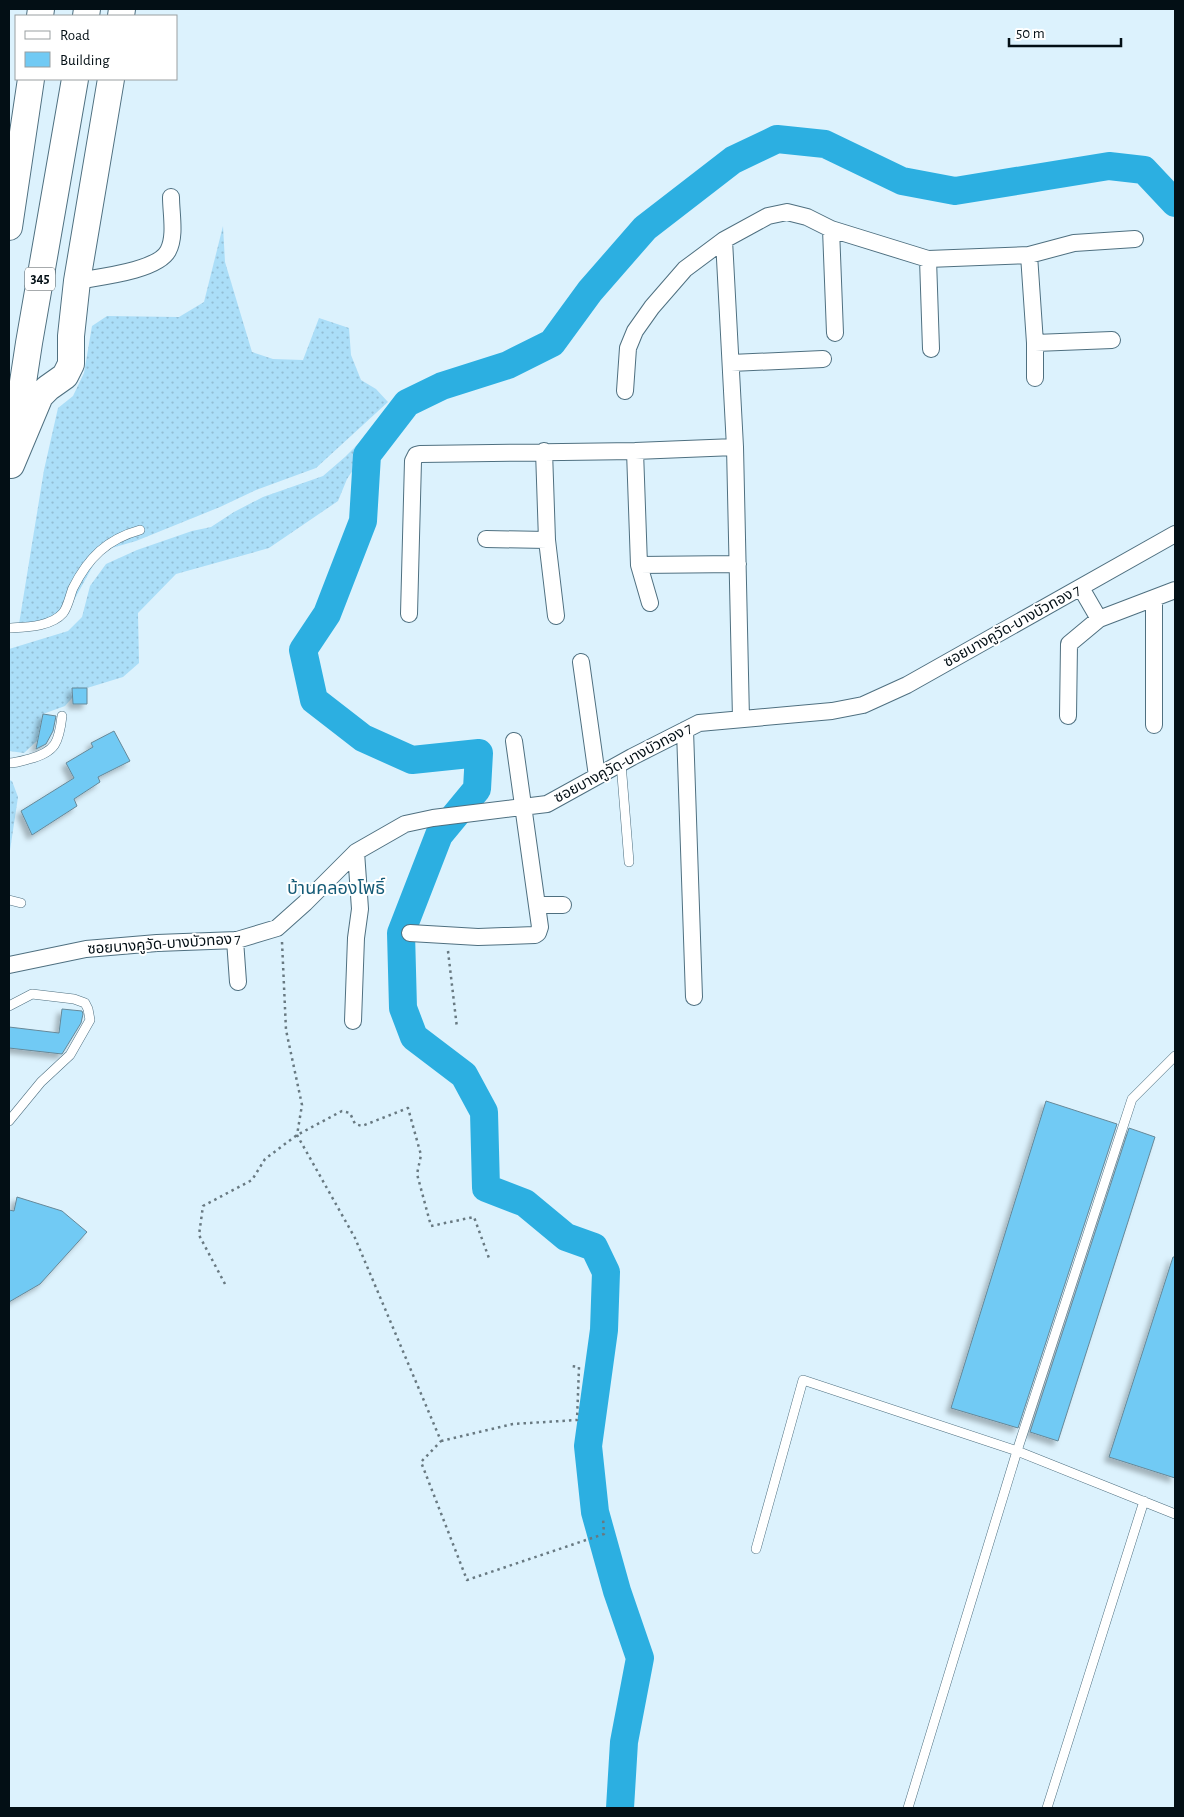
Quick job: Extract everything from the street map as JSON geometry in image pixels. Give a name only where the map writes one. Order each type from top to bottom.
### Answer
[{"type":"main road","points":[[9,227],[31,80]]},
{"type":"main road","name":"345","points":[[10,472],[29,343],[75,80]]},
{"type":"main road","points":[[10,472],[40,396],[65,376],[71,364],[71,336],[78,282],[110,80]]},
{"type":"main road","points":[[29,343],[43,361],[48,365],[56,366],[64,361],[71,336]]},
{"type":"street","points":[[78,282],[130,271],[160,261],[168,251],[172,238],[171,197]]},
{"type":"street","points":[[625,391],[628,348],[635,331],[652,307],[685,269],[724,240],[768,216],[787,212],[807,217],[831,229],[928,259],[1029,255],[1074,243],[1135,239]]},
{"type":"street","points":[[831,229],[835,333]]},
{"type":"street","points":[[724,240],[736,447],[742,718]]},
{"type":"street","points":[[1029,255],[1035,343],[1035,378]]},
{"type":"street","points":[[928,259],[931,349]]},
{"type":"street","points":[[1035,343],[1112,340]]},
{"type":"street","points":[[730,363],[824,358]]},
{"type":"street","points":[[409,614],[413,461],[416,456],[420,454],[635,451],[736,447]]},
{"type":"street","points":[[544,451],[547,540],[556,616]]},
{"type":"street","points":[[635,451],[639,565],[650,603]]},
{"type":"street","name":"ซอยบางคูวัด-บางบัวทอง 7","points":[[9,965],[86,949],[157,943],[235,940],[277,928],[305,904],[356,852],[404,824],[433,818],[547,804],[699,723],[832,711],[863,705],[907,685],[1175,534]]},
{"type":"street","points":[[486,539],[547,540]]},
{"type":"street","points":[[639,565],[738,564]]},
{"type":"street","points":[[1080,588],[1099,619]]},
{"type":"street","points":[[1068,716],[1069,644],[1099,619],[1175,590]]},
{"type":"street","points":[[1154,598],[1154,725]]},
{"type":"street","points":[[581,662],[597,776]]},
{"type":"street","points":[[685,730],[694,997]]},
{"type":"street","points":[[410,933],[478,937],[535,935],[538,933],[540,927],[514,741]]},
{"type":"street","points":[[353,1021],[356,938],[360,909],[356,852]]},
{"type":"street","points":[[537,905],[563,905]]},
{"type":"street","points":[[235,940],[238,982]]},
{"type":"lane","points":[[9,628],[37,627],[63,613],[78,578],[92,559],[108,544],[126,534],[140,530]]},
{"type":"lane","points":[[9,762],[13,763],[40,756],[51,750],[59,736],[62,716]]},
{"type":"lane","points":[[621,763],[629,862]]},
{"type":"lane","points":[[9,900],[21,903]]},
{"type":"lane","points":[[9,1006],[32,994],[74,999],[85,1003],[90,1020],[70,1055],[41,1082],[9,1121]]},
{"type":"lane","points":[[908,1808],[1017,1451],[1132,1099],[1175,1056]]},
{"type":"lane","points":[[756,1549],[803,1380],[1017,1451],[1175,1514]]},
{"type":"lane","points":[[1047,1808],[1144,1501]]},
{"type":"path","points":[[277,928],[282,942],[286,1030],[302,1105],[298,1135],[355,1238],[441,1441]]},
{"type":"path","points":[[446,935],[457,1028]]},
{"type":"path","points":[[225,1284],[199,1235],[203,1206],[252,1180],[265,1159],[298,1135],[342,1112],[350,1112],[355,1124],[362,1126],[408,1108],[421,1155],[417,1174],[431,1226],[474,1217],[490,1261]]},
{"type":"path","points":[[571,1366],[579,1367],[576,1420],[513,1424],[441,1441],[421,1462],[467,1580],[604,1534],[603,1518]]},
{"type":"shaded area","points":[[223,226],[225,262],[252,352],[273,359],[303,360],[319,318],[349,328],[351,355],[361,380],[376,389],[388,402],[316,468],[256,490],[220,507],[136,541],[101,551],[73,602],[51,625],[19,624],[44,470],[58,408],[73,396],[84,373],[92,326],[107,316],[179,317],[204,302]]},
{"type":"shaded area","points":[[393,409],[347,479],[338,501],[269,548],[176,574],[138,613],[139,663],[123,677],[87,688],[72,688],[72,698],[65,706],[43,714],[37,741],[24,753],[9,751],[9,649],[68,631],[82,617],[90,586],[106,564],[137,550],[192,531],[211,527],[263,497],[323,476]]},
{"type":"shaded area","points":[[9,780],[12,781],[18,797],[9,857]]},
{"type":"building","points":[[72,688],[87,688],[87,704],[73,704]]},
{"type":"building","points":[[43,714],[56,716],[53,731],[46,744],[36,749]]},
{"type":"building","points":[[114,731],[130,761],[98,777],[100,782],[74,799],[77,806],[32,835],[21,811],[74,778],[66,763],[93,747],[91,743]]},
{"type":"building","points":[[62,1009],[82,1011],[83,1014],[81,1023],[62,1054],[9,1048],[9,1027],[59,1033]]},
{"type":"building","points":[[1046,1101],[1117,1124],[1018,1428],[951,1408]]},
{"type":"building","points":[[1129,1128],[1155,1137],[1058,1441],[1030,1432]]},
{"type":"building","points":[[17,1197],[62,1211],[87,1232],[40,1284],[9,1302],[9,1210],[14,1211]]},
{"type":"building","points":[[1173,1257],[1175,1257],[1175,1478],[1109,1457]]},
{"type":"waterway","points":[[620,1808],[624,1742],[640,1658],[617,1591],[595,1512],[588,1446],[604,1330],[606,1272],[594,1247],[566,1237],[525,1203],[486,1188],[484,1112],[464,1075],[414,1037],[403,1008],[401,933],[439,835],[477,789],[479,753],[412,760],[363,738],[314,700],[303,650],[327,614],[363,521],[367,455],[407,403],[442,386],[508,365],[552,343],[590,291],[645,228],[733,160],[777,139],[825,144],[902,181],[955,191],[1109,166],[1144,170],[1175,203]]},
{"type":"district","name":"บ้านคลองโพธิ์","points":[[336,889]]}]
